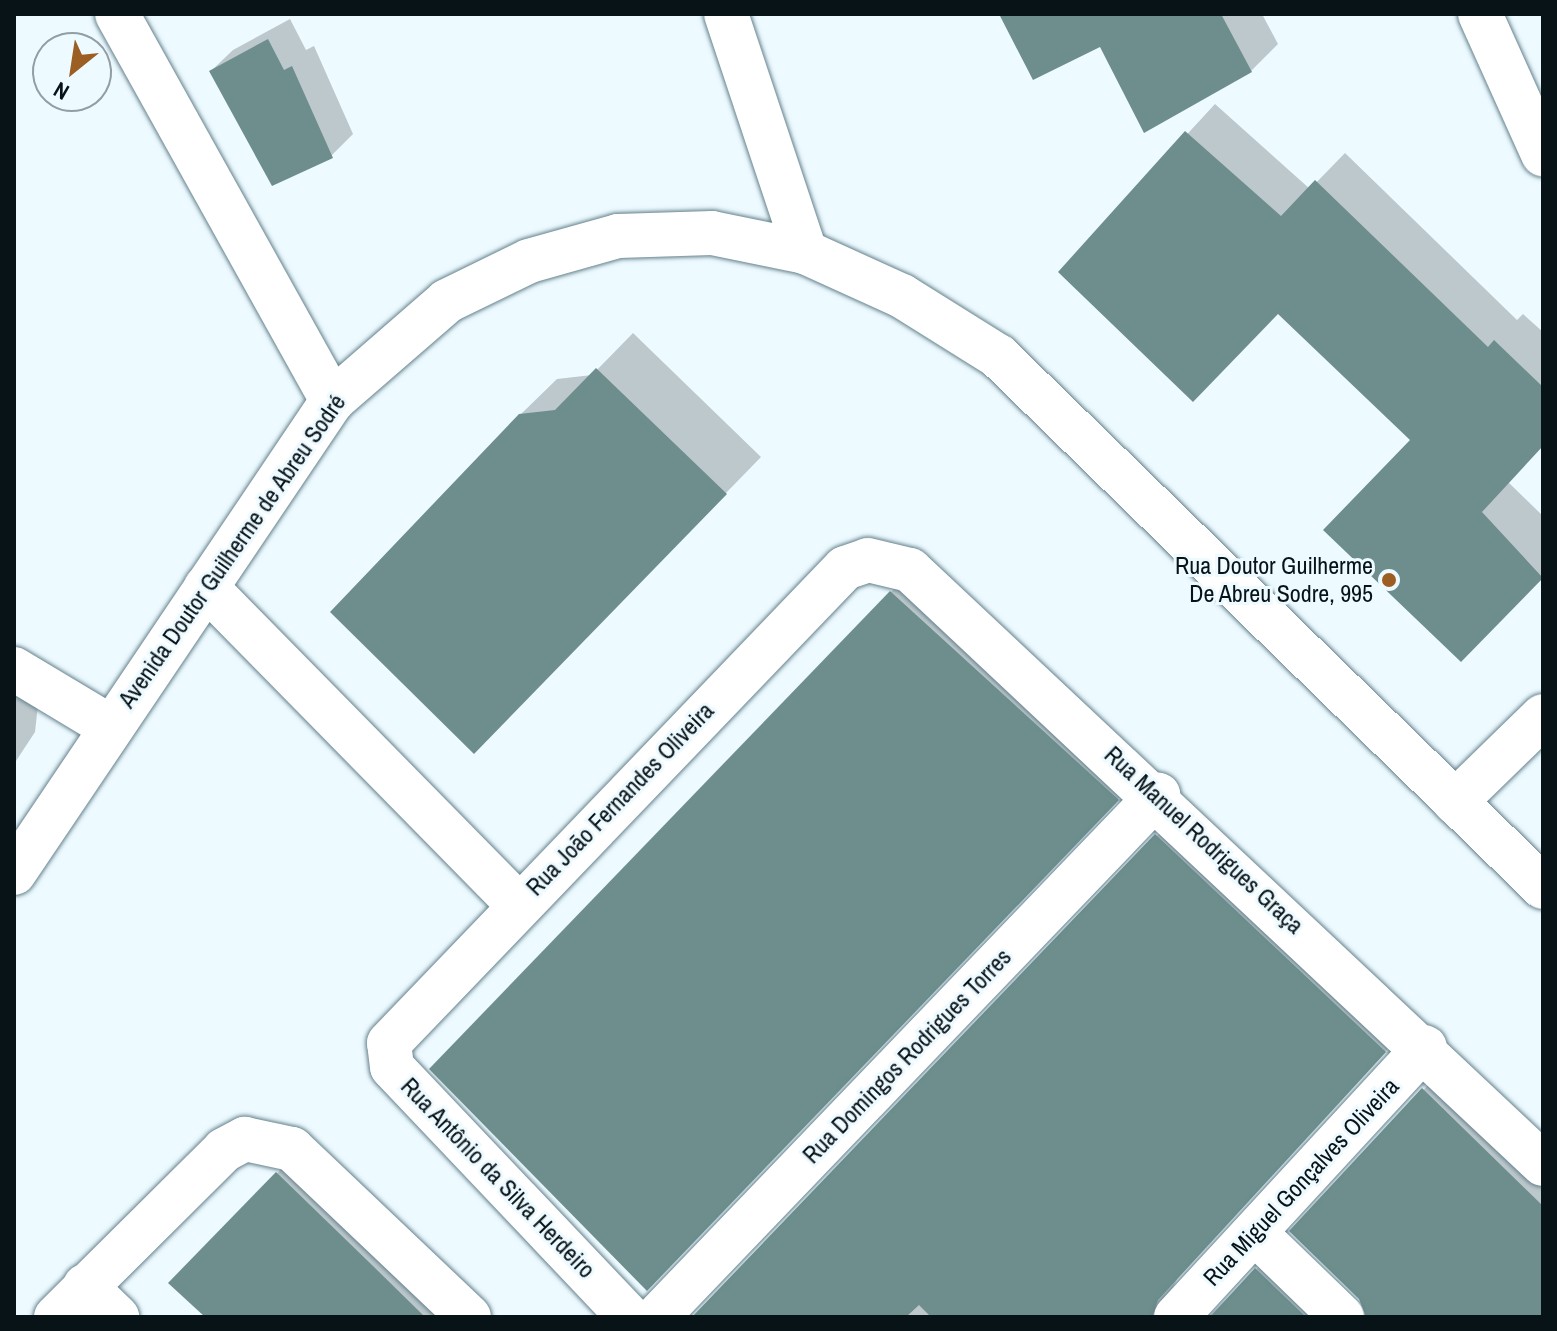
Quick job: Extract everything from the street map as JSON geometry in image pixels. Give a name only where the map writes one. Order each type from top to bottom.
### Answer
[{"type":"street","points":[[117,14],[332,401]]},
{"type":"street","points":[[726,14],[805,252]]},
{"type":"street","points":[[1480,14],[1543,154]]},
{"type":"street","name":"Avenida Doutor Guilherme de Abreu Sodré","points":[[14,873],[109,726],[332,401],[447,301],[529,261],[618,236],[712,233],[805,252],[902,296],[998,356],[1543,887]]},
{"type":"street","name":"Rua Manuel Rodrigues Graça","points":[[845,568],[889,560],[910,570],[1158,795],[1425,1047],[1543,1164]]},
{"type":"street","name":"Rua João Fernandes Oliveira","points":[[396,1032],[845,568]]},
{"type":"street","points":[[206,587],[518,904]]},
{"type":"street","points":[[14,669],[109,726]]},
{"type":"street","points":[[1455,802],[1543,716]]},
{"type":"street","name":"Rua Domingos Rodrigues Torres","points":[[657,1317],[1158,795]]},
{"type":"street","name":"Rua Antônio da Silva Herdeiro","points":[[396,1032],[392,1067],[629,1317]]},
{"type":"street","name":"Rua Miguel Gonçalves Oliveira","points":[[1176,1317],[1425,1047]]},
{"type":"street","points":[[56,1317],[224,1150],[245,1139],[292,1149],[469,1317]]},
{"type":"street","points":[[1255,1233],[1342,1317]]},
{"type":"street","points":[[85,1286],[117,1317]]},
{"type":"building","points":[[999,14],[1221,14],[1252,72],[1144,133],[1100,47],[1033,80]]},
{"type":"building","points":[[268,39],[284,70],[292,66],[333,158],[272,186],[209,71]]},
{"type":"building","points":[[1185,131],[1281,216],[1315,180],[1488,347],[1494,340],[1543,387],[1543,446],[1482,512],[1543,578],[1461,662],[1323,530],[1410,440],[1278,314],[1193,402],[1058,272]]},
{"type":"building","points":[[596,368],[727,494],[474,754],[330,612],[519,414],[555,410]]},
{"type":"building","points":[[890,591],[1119,800],[647,1291],[429,1069]]},
{"type":"building","points":[[1155,834],[1386,1052],[1158,1300],[1152,1317],[931,1317],[919,1305],[906,1317],[692,1317]]},
{"type":"building","points":[[1422,1088],[1543,1206],[1543,1317],[1366,1317],[1359,1299],[1289,1231]]},
{"type":"building","points":[[276,1172],[425,1317],[205,1317],[168,1283]]},
{"type":"building","points":[[1255,1268],[1306,1317],[1210,1317]]},
{"type":"place","name":"Rua Doutor Guilherme De Abreu Sodre, 995","points":[[1389,580]]}]
